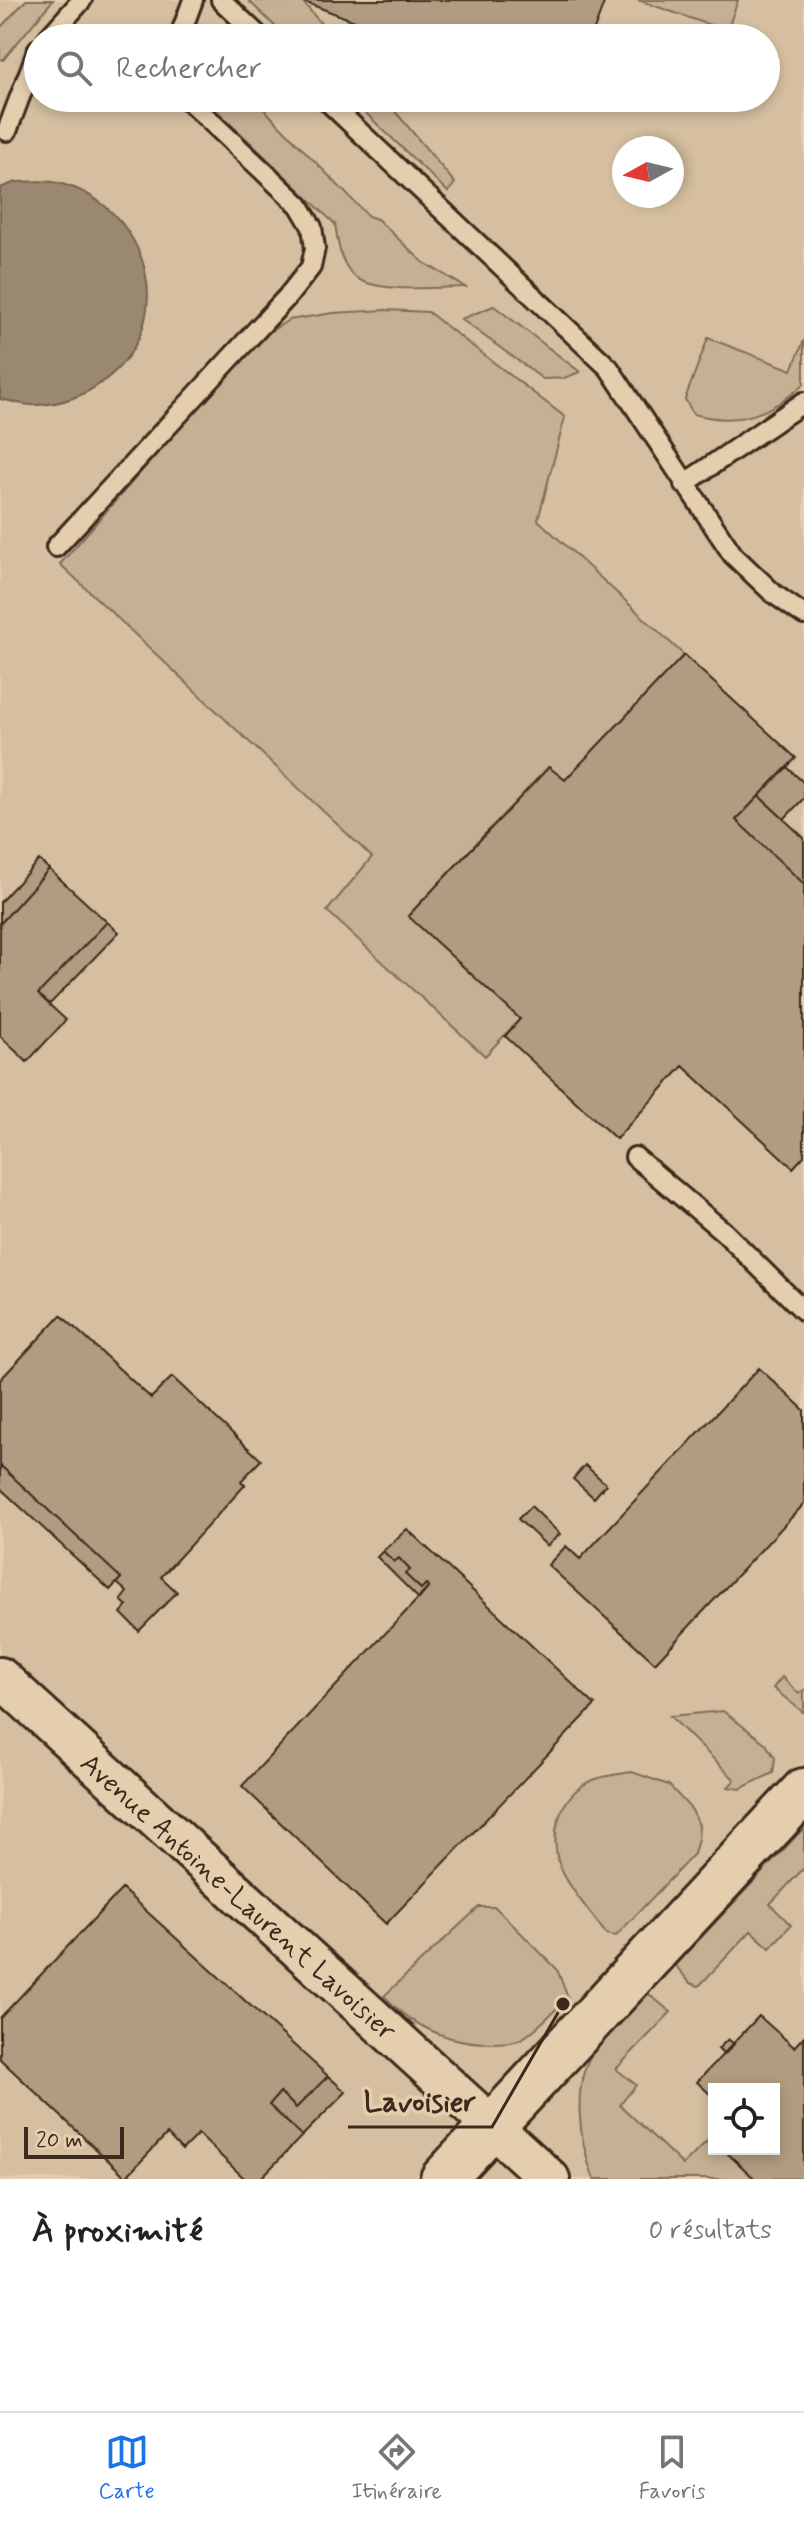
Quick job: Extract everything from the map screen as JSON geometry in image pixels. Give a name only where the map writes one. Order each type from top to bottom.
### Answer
[{"type":"street","name":"Avenue Antoine-Laurent Lavoisier","points":[[0,1677],[550,2179]]},
{"type":"street","points":[[443,2179],[804,1791]]},
{"type":"lane","points":[[61,24],[82,0]]},
{"type":"lane","points":[[184,24],[193,0]]},
{"type":"lane","points":[[221,0],[246,24]]},
{"type":"lane","points":[[7,131],[24,86]]},
{"type":"lane","points":[[56,547],[288,296],[311,267],[315,248],[312,227],[299,205],[201,112]]},
{"type":"lane","points":[[339,112],[609,368],[733,555],[774,594],[804,615]]},
{"type":"lane","points":[[684,484],[804,402]]},
{"type":"lane","points":[[635,1157],[724,1232],[804,1311]]},
{"type":"shaded area","points":[[0,0],[804,0],[804,2179],[0,2179]]},
{"type":"shaded area","points":[[26,0],[53,0],[33,24],[24,24],[24,35],[3,60],[0,59],[0,28]]},
{"type":"shaded area","points":[[248,0],[303,2],[321,24],[273,24]]},
{"type":"shaded area","points":[[638,0],[738,0],[729,24],[707,24]]},
{"type":"shaded area","points":[[219,112],[267,112],[368,216],[377,219],[423,262],[465,287],[391,287],[363,282],[349,271],[343,259],[335,224]]},
{"type":"shaded area","points":[[365,112],[396,112],[455,183],[448,192]]},
{"type":"shaded area","points":[[16,182],[53,182],[75,188],[96,199],[128,232],[146,274],[148,297],[145,320],[130,353],[105,380],[72,398],[55,403],[32,405],[0,399],[0,188]]},
{"type":"shaded area","points":[[494,306],[580,372],[564,378],[543,379],[461,319]]},
{"type":"shaded area","points":[[386,310],[428,312],[565,417],[538,520],[684,655],[565,780],[548,767],[409,915],[520,1019],[485,1056],[327,911],[372,857],[60,564],[258,339],[289,320],[333,313]]},
{"type":"shaded area","points":[[708,338],[792,370],[804,340],[804,384],[778,403],[753,415],[725,419],[693,414],[685,399]]},
{"type":"shaded area","points":[[782,1677],[799,1694],[804,1690],[804,1713],[773,1688]]},
{"type":"shaded area","points":[[723,1711],[765,1743],[775,1758],[773,1773],[740,1789],[728,1787],[735,1780],[670,1716]]},
{"type":"shaded area","points":[[632,1772],[669,1785],[692,1810],[699,1825],[698,1839],[694,1854],[616,1936],[606,1934],[567,1881],[558,1860],[556,1832],[564,1805],[583,1785],[600,1778]]},
{"type":"shaded area","points":[[804,1828],[804,1868],[770,1904],[791,1925],[770,1948],[751,1931],[699,1986],[690,1983],[675,1965]]},
{"type":"shaded area","points":[[479,1907],[495,1907],[557,1969],[568,1998],[526,2036],[517,2040],[475,2042],[445,2036],[406,2016],[384,1996]]},
{"type":"shaded area","points":[[646,1992],[671,2012],[616,2069],[636,2085],[620,2105],[683,2165],[708,2140],[708,2155],[729,2155],[755,2179],[594,2179],[581,2130],[580,2095],[588,2061],[613,2026]]},
{"type":"building","points":[[299,0],[605,0],[596,24],[363,24]]},
{"type":"building","points":[[684,655],[796,758],[736,820],[804,884],[804,1156],[793,1168],[683,1066],[616,1139],[505,1036],[520,1019],[408,916],[549,767],[565,780]]},
{"type":"building","points":[[787,767],[804,783],[804,798],[784,819],[759,796]]},
{"type":"building","points":[[759,796],[804,838],[804,884],[736,820]]},
{"type":"building","points":[[39,860],[49,869],[0,924],[0,902]]},
{"type":"building","points":[[49,869],[107,922],[38,994],[66,1020],[27,1062],[0,1036],[0,924]]},
{"type":"building","points":[[107,922],[119,932],[50,1004],[38,994]]},
{"type":"building","points":[[61,1315],[151,1398],[172,1377],[261,1460],[241,1481],[245,1485],[161,1577],[177,1592],[139,1631],[121,1613],[127,1606],[121,1600],[127,1592],[117,1583],[121,1578],[0,1465],[0,1380]]},
{"type":"building","points":[[759,1368],[804,1410],[804,1504],[655,1663],[548,1565],[566,1546],[580,1559]]},
{"type":"building","points":[[0,1465],[121,1578],[110,1590],[0,1488]]},
{"type":"building","points":[[585,1465],[606,1484],[594,1498],[573,1479]]},
{"type":"building","points":[[531,1506],[560,1534],[547,1546],[518,1519]]},
{"type":"building","points":[[407,1529],[595,1705],[386,1924],[242,1786],[429,1587],[426,1584],[421,1589],[405,1574],[410,1570],[399,1558],[394,1562],[383,1551]]},
{"type":"building","points":[[383,1551],[394,1562],[399,1558],[410,1570],[405,1574],[421,1589],[426,1584],[429,1587],[419,1599],[377,1557]]},
{"type":"building","points":[[122,1889],[328,2076],[296,2108],[280,2092],[269,2105],[302,2136],[260,2179],[245,2179],[198,2134],[182,2150],[167,2134],[126,2177],[0,2059],[0,2018]]},
{"type":"building","points":[[759,2016],[794,2047],[804,2036],[804,2179],[755,2179],[729,2155],[780,2155],[780,2083],[708,2083],[708,2092],[697,2082]]},
{"type":"building","points":[[728,2039],[734,2044],[724,2055],[718,2049]]},
{"type":"building","points":[[328,2076],[346,2092],[302,2136],[269,2105],[280,2092],[296,2108]]},
{"type":"place","name":"Lavoisier","points":[[563,2004]]}]
